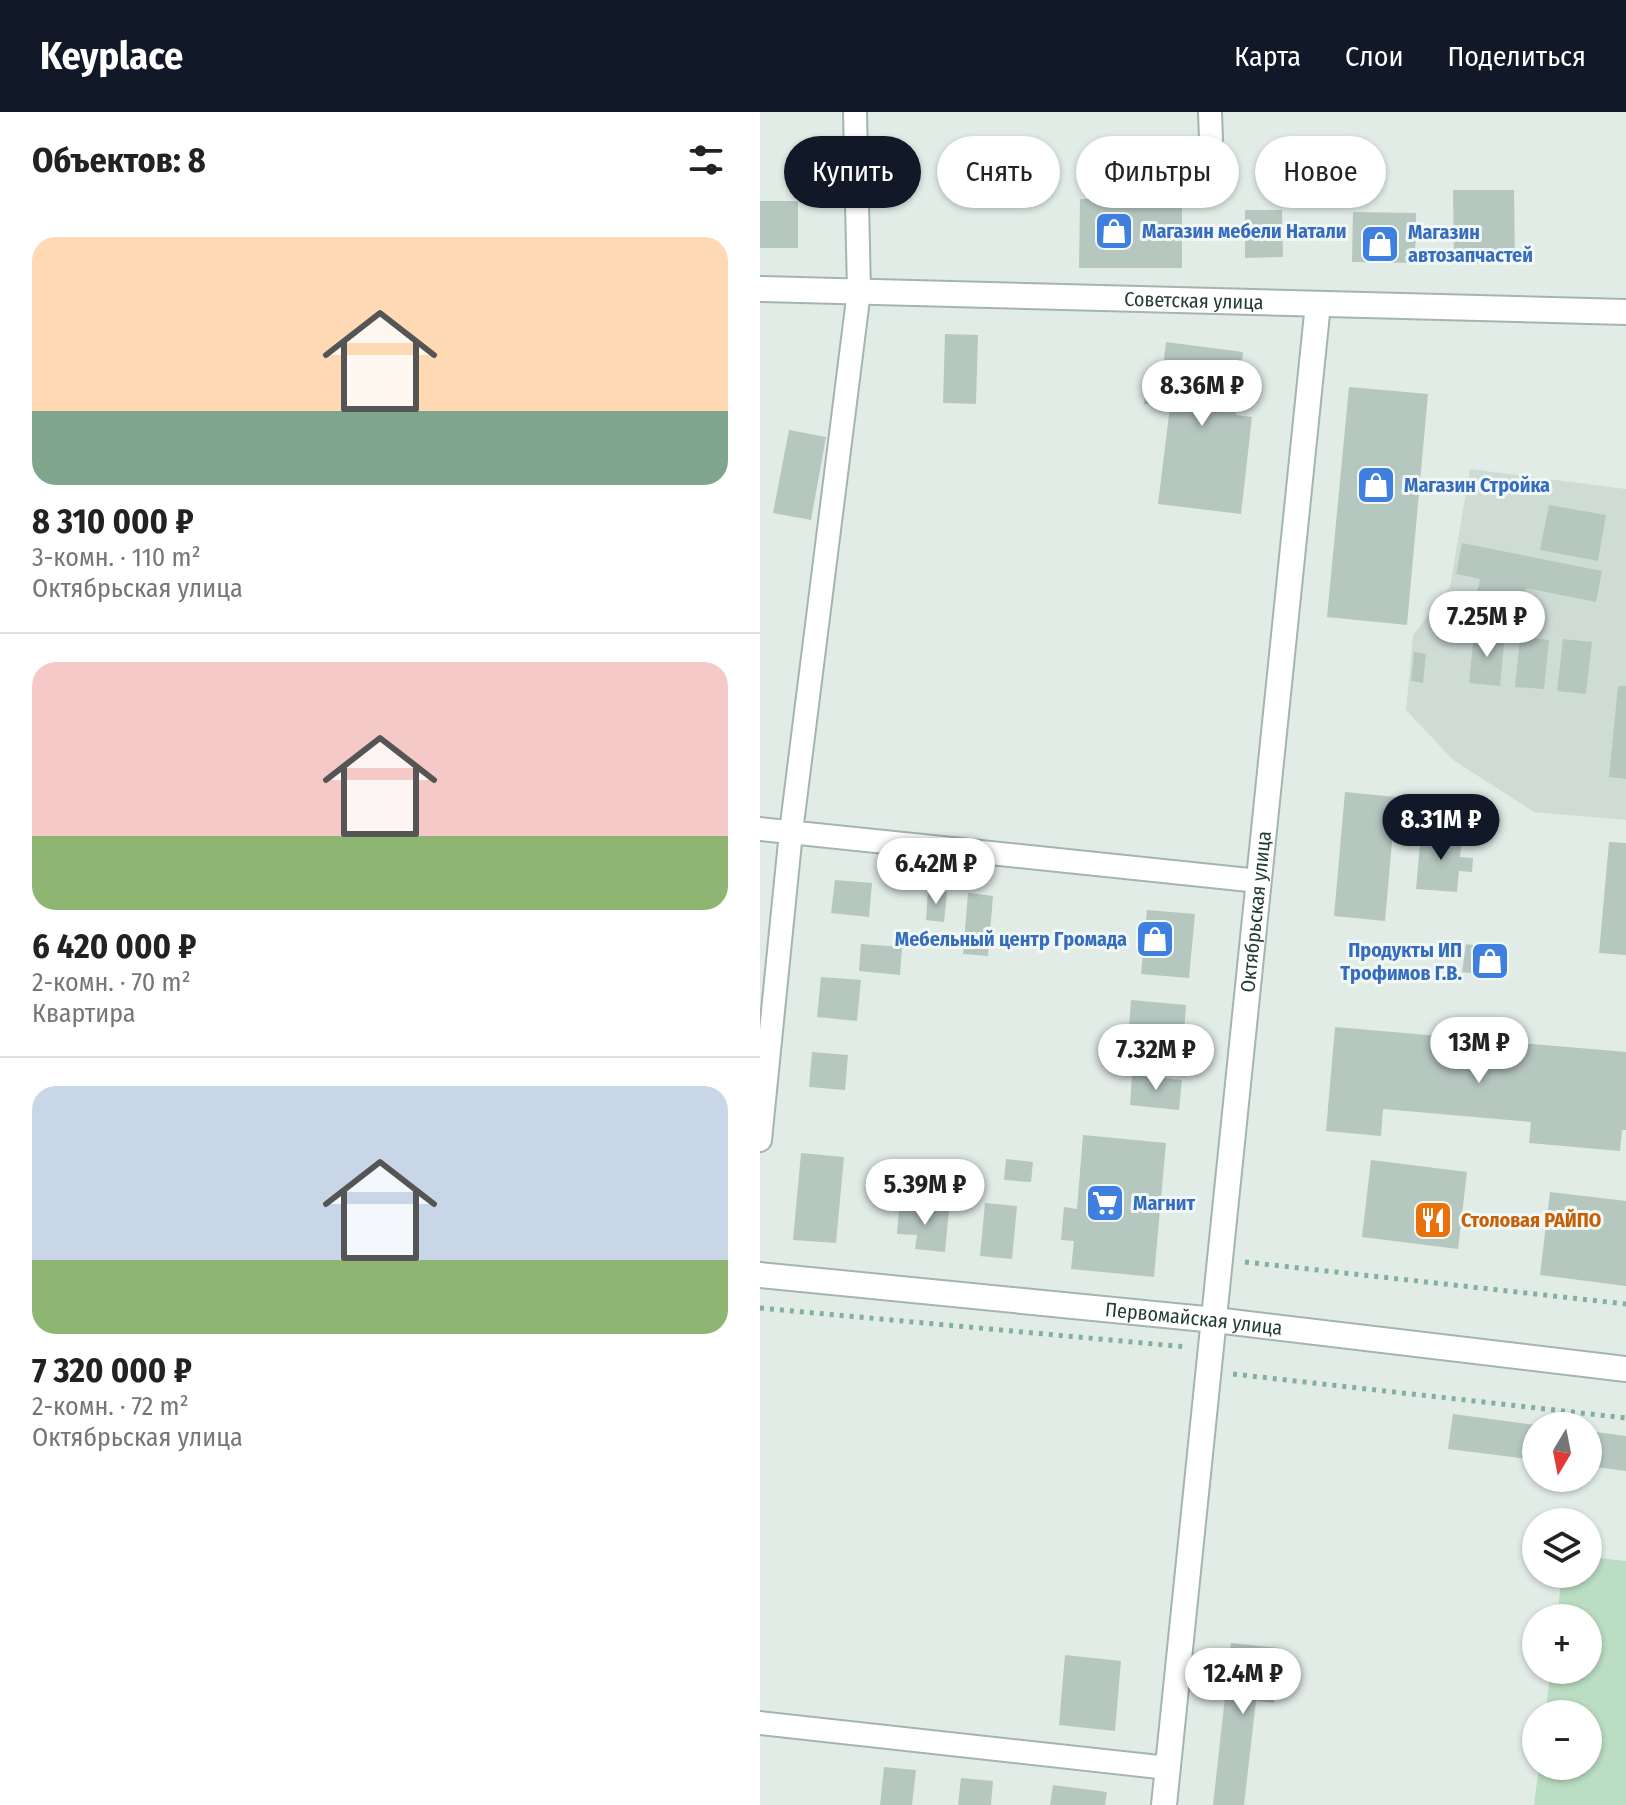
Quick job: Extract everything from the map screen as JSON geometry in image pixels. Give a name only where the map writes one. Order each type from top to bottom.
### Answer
[{"type":"street","points":[[760,1140],[791,832],[859,291],[855,112]]},
{"type":"street","points":[[1210,112],[1211,136]]},
{"type":"street","name":"Советская улица","points":[[760,289],[1626,312]]},
{"type":"street","name":"Октябрьская улица","points":[[1164,1805],[1318,304]]},
{"type":"street","points":[[760,829],[1259,881]]},
{"type":"street","name":"Первомайская улица","points":[[760,1275],[1215,1320],[1626,1369]]},
{"type":"street","points":[[760,1723],[1168,1768]]},
{"type":"path","points":[[1221,1259],[1626,1304]]},
{"type":"path","points":[[760,1308],[1210,1361],[1626,1418]]},
{"type":"shaded area","points":[[1470,469],[1626,489],[1626,820],[1534,812],[1453,760],[1406,710],[1413,635],[1450,587]]},
{"type":"green space","points":[[1602,1558],[1626,1561],[1626,1805],[1534,1805],[1537,1780],[1602,1780],[1602,1700],[1547,1700],[1549,1684],[1602,1684],[1602,1604],[1559,1604],[1560,1588],[1602,1588]]},
{"type":"building","points":[[1453,190],[1514,190],[1515,263],[1454,264]]},
{"type":"building","points":[[760,201],[784,201],[784,208],[798,208],[798,248],[760,248]]},
{"type":"building","points":[[1080,208],[1182,208],[1182,268],[1079,268]]},
{"type":"building","points":[[1245,210],[1282,210],[1283,257],[1245,258]]},
{"type":"building","points":[[1353,212],[1416,213],[1415,263],[1352,262]]},
{"type":"building","points":[[945,334],[978,335],[976,404],[943,403]]},
{"type":"building","points":[[1166,342],[1243,352],[1236,415],[1252,417],[1241,514],[1158,504],[1170,407],[1144,404],[1148,375],[1162,377]]},
{"type":"building","points":[[1349,387],[1428,394],[1407,625],[1327,617]]},
{"type":"building","points":[[789,430],[826,437],[811,520],[773,513]]},
{"type":"building","points":[[1549,505],[1606,515],[1598,561],[1540,550]]},
{"type":"building","points":[[1462,543],[1602,571],[1596,602],[1526,588],[1523,603],[1477,593],[1480,579],[1456,574]]},
{"type":"building","points":[[1474,632],[1505,635],[1500,686],[1469,683]]},
{"type":"building","points":[[1520,637],[1549,640],[1544,689],[1515,687]]},
{"type":"building","points":[[1563,639],[1592,642],[1586,694],[1557,691]]},
{"type":"building","points":[[1414,652],[1426,654],[1423,683],[1411,681]]},
{"type":"building","points":[[1618,686],[1626,686],[1626,779],[1609,777]]},
{"type":"building","points":[[1345,792],[1396,797],[1385,921],[1334,916]]},
{"type":"building","points":[[1421,832],[1462,836],[1460,857],[1473,858],[1472,872],[1459,871],[1457,892],[1416,889]]},
{"type":"building","points":[[1609,842],[1626,843],[1626,955],[1599,953]]},
{"type":"building","points":[[835,880],[872,883],[869,917],[831,913]]},
{"type":"building","points":[[928,890],[947,892],[944,922],[926,920]]},
{"type":"building","points":[[968,893],[993,896],[988,956],[963,954]]},
{"type":"building","points":[[1147,910],[1195,914],[1189,978],[1141,974]]},
{"type":"building","points":[[861,944],[902,947],[900,975],[859,971]]},
{"type":"building","points":[[1466,944],[1508,950],[1505,977],[1462,972]]},
{"type":"building","points":[[821,977],[861,980],[857,1021],[817,1017]]},
{"type":"building","points":[[1131,1000],[1186,1005],[1184,1033],[1129,1028]]},
{"type":"building","points":[[1335,1027],[1626,1052],[1626,1130],[1622,1130],[1620,1151],[1529,1143],[1531,1122],[1383,1109],[1381,1136],[1326,1131]]},
{"type":"building","points":[[812,1052],[848,1055],[845,1090],[809,1087]]},
{"type":"building","points":[[1132,1075],[1182,1080],[1179,1110],[1130,1105]]},
{"type":"building","points":[[1083,1135],[1166,1143],[1154,1277],[1071,1269],[1074,1241],[1061,1240],[1064,1207],[1077,1209]]},
{"type":"building","points":[[801,1153],[844,1157],[836,1243],[793,1240]]},
{"type":"building","points":[[1006,1159],[1033,1162],[1031,1182],[1004,1180]]},
{"type":"building","points":[[1371,1160],[1467,1172],[1458,1249],[1362,1237]]},
{"type":"building","points":[[1550,1192],[1626,1201],[1626,1286],[1540,1275]]},
{"type":"building","points":[[985,1203],[1017,1206],[1012,1259],[980,1256]]},
{"type":"building","points":[[919,1207],[949,1210],[945,1252],[915,1249],[917,1235],[897,1234],[899,1209],[919,1211]]},
{"type":"building","points":[[1453,1414],[1522,1423],[1522,1458],[1448,1449]]},
{"type":"building","points":[[1602,1433],[1626,1436],[1626,1471],[1602,1468]]},
{"type":"building","points":[[1231,1643],[1280,1648],[1274,1703],[1256,1701],[1244,1805],[1213,1805]]},
{"type":"building","points":[[1065,1655],[1121,1661],[1115,1731],[1059,1725]]},
{"type":"building","points":[[884,1767],[916,1770],[912,1805],[880,1805]]},
{"type":"building","points":[[961,1778],[993,1781],[991,1805],[958,1805]]},
{"type":"building","points":[[1053,1785],[1107,1792],[1105,1805],[1050,1805]]},
{"type":"place","name":"Магазин мебели Натали","points":[[1114,231]]},
{"type":"place","name":"Магазин автозапчастей","points":[[1380,244]]},
{"type":"place","name":"Магазин Стройка","points":[[1376,485]]},
{"type":"place","name":"Мебельный центр Громада","points":[[1155,939]]},
{"type":"place","name":"Продукты ИП Трофимов Г.В.","points":[[1490,961]]},
{"type":"place","name":"Магнит","points":[[1105,1203]]},
{"type":"place","name":"Столовая РАЙПО","points":[[1433,1220]]}]
